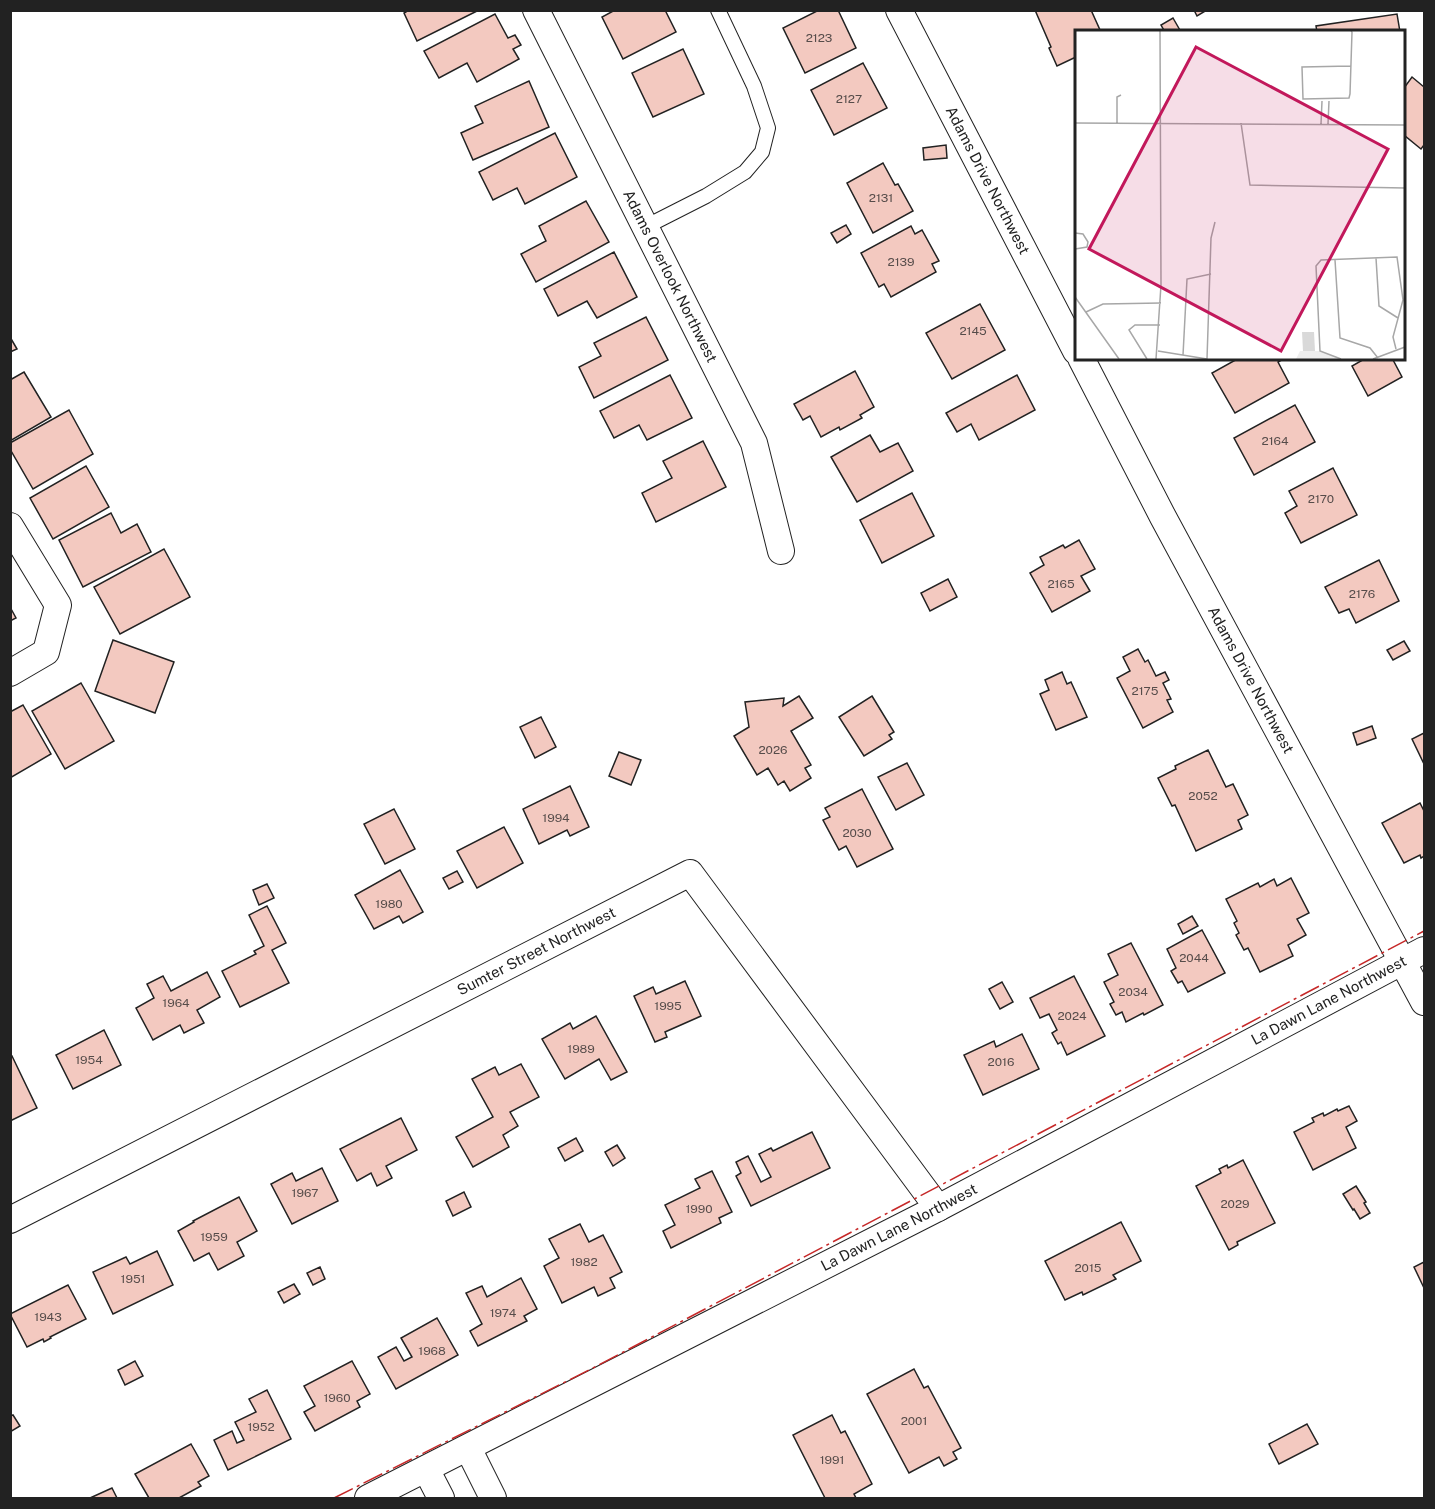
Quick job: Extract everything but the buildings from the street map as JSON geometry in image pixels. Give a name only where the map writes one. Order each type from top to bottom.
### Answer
[{"type":"street","name":"Adams Overlook Northwest","points":[[536,10],[754,443],[781,551]]},
{"type":"street","name":"Adams Drive Northwest","points":[[899,10],[1075,347]]},
{"type":"street","name":"Adams Drive Northwest","points":[[1082,360],[1169,527],[1413,956],[1425,1002]]},
{"type":"street","points":[[10,526],[58,605],[46,652],[10,673]]},
{"type":"street","name":"Sumter Street Northwest","points":[[10,1220],[690,873],[938,1208]]},
{"type":"street","name":"La Dawn Lane Northwest","points":[[368,1498],[938,1208],[1413,956]]},
{"type":"street","points":[[468,1448],[493,1498]]},
{"type":"street","points":[[426,1469],[441,1498]]},
{"type":"lane","points":[[645,227],[706,196],[745,172],[762,152],[768,128],[754,86],[718,10]]},
{"type":"power","points":[[334,1498],[591,1369],[1424,931]]}]
